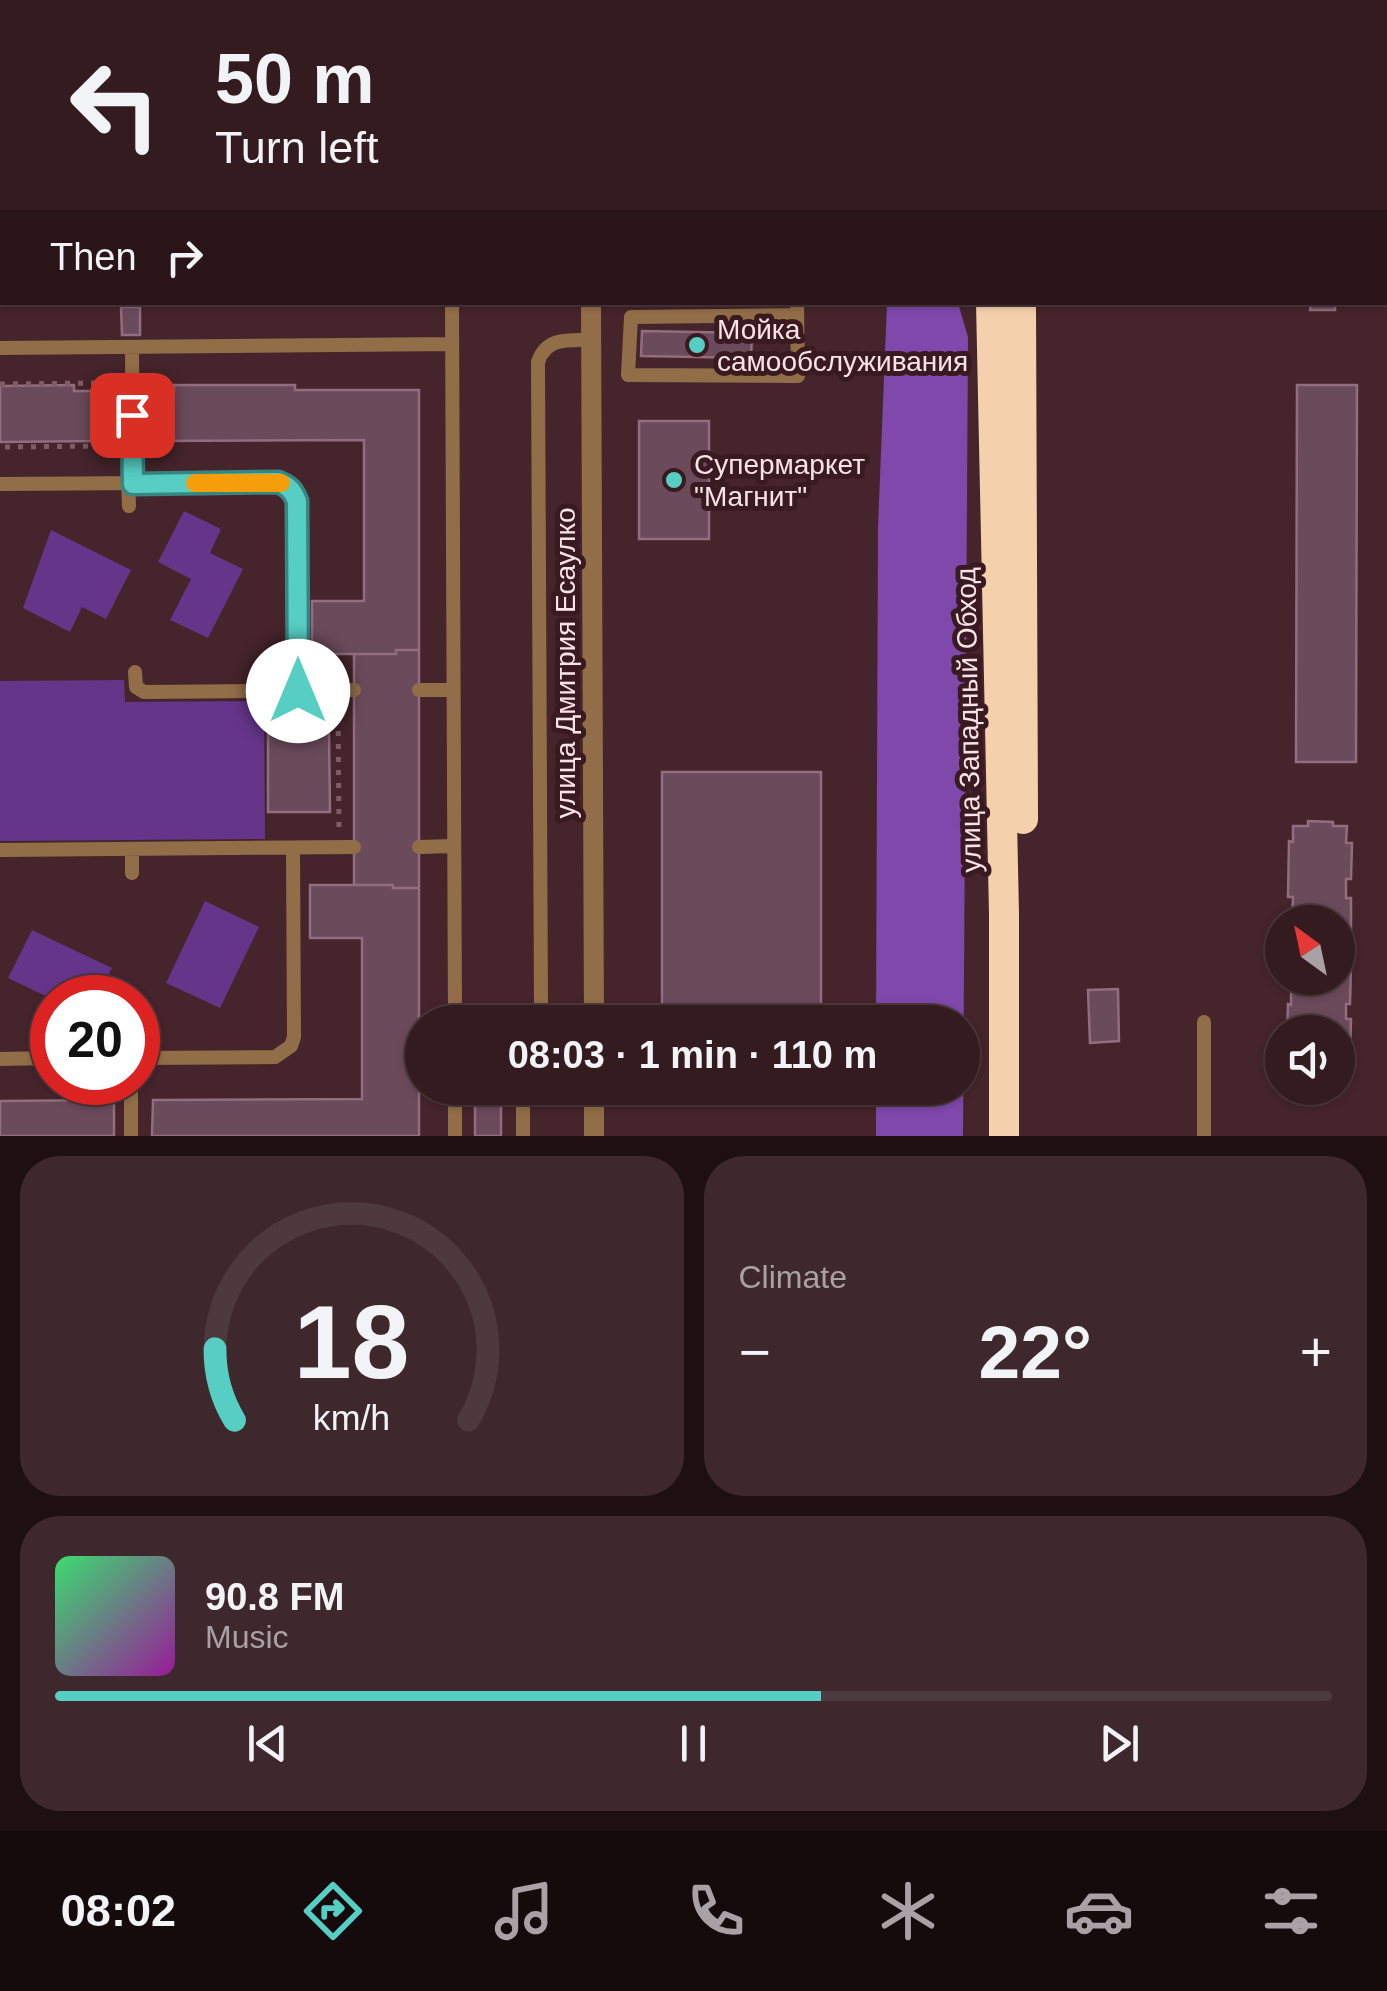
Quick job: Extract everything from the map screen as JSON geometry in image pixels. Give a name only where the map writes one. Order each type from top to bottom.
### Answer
[{"type":"highway","name":"улица Западный Обход","points":[[991,305],[1004,914],[1004,1136]]},
{"type":"highway","name":"улица Западный Обход","points":[[1022,305],[1022,1136]]},
{"type":"street","name":"улица Дмитрия Есаулко","points":[[591,305],[594,1005]]},
{"type":"street","points":[[594,1105],[594,1136]]},
{"type":"lane","points":[[452,305],[455,1005]]},
{"type":"lane","points":[[797,309],[798,376],[628,375],[631,316],[797,309]]},
{"type":"lane","points":[[539,1005],[538,362],[549,344],[591,340]]},
{"type":"lane","points":[[0,348],[452,344]]},
{"type":"lane","points":[[129,506],[132,347]]},
{"type":"lane","points":[[0,484],[287,485],[297,501],[298,691]]},
{"type":"lane","points":[[135,672],[136,687],[144,692],[346,690]]},
{"type":"lane","points":[[419,690],[454,690]]},
{"type":"lane","points":[[419,847],[454,846]]},
{"type":"lane","points":[[160,1058],[275,1057],[291,1046],[294,848]]},
{"type":"lane","points":[[0,850],[347,848]]},
{"type":"lane","points":[[132,849],[132,872]]},
{"type":"lane","points":[[1204,1022],[1204,1136]]},
{"type":"lane","points":[[0,1059],[30,1058]]},
{"type":"lane","points":[[130,1105],[131,1136]]},
{"type":"lane","points":[[455,1105],[455,1136]]},
{"type":"lane","points":[[523,1105],[523,1136]]},
{"type":"path","points":[[0,384],[103,383],[104,446],[0,448]]},
{"type":"path","points":[[346,690],[347,848]]},
{"type":"shaded area","points":[[887,305],[959,305],[968,337],[964,1005],[876,1005],[878,527]]},
{"type":"shaded area","points":[[184,511],[221,529],[210,553],[243,569],[208,638],[170,620],[191,579],[158,562]]},
{"type":"shaded area","points":[[51,530],[131,570],[106,619],[82,607],[70,632],[23,608]]},
{"type":"shaded area","points":[[124,680],[125,702],[264,701],[265,839],[0,841],[0,681]]},
{"type":"shaded area","points":[[205,901],[259,927],[220,1008],[166,983]]},
{"type":"shaded area","points":[[32,930],[112,968],[108,975],[30,975],[30,988],[8,978]]},
{"type":"shaded area","points":[[876,1105],[963,1105],[963,1136],[876,1136]]},
{"type":"building","points":[[1311,305],[1335,305],[1335,310],[1310,310]]},
{"type":"building","points":[[121,307],[140,307],[140,335],[122,335]]},
{"type":"building","name":"Мойка самообслуживания","points":[[642,331],[752,333],[751,358],[641,356]]},
{"type":"building","points":[[74,385],[74,391],[96,391],[96,441],[0,442],[0,386]]},
{"type":"building","points":[[174,385],[419,390],[419,650],[396,650],[396,654],[312,654],[312,601],[364,601],[364,440],[152,441],[152,391],[174,391]]},
{"type":"building","points":[[1297,385],[1357,385],[1356,762],[1296,762]]},
{"type":"building","name":"Супермаркет \"Магнит\"","points":[[639,421],[709,421],[709,539],[639,539]]},
{"type":"building","points":[[396,650],[419,650],[419,888],[354,885],[354,654],[396,654]]},
{"type":"building","points":[[268,732],[329,732],[330,812],[268,812]]},
{"type":"building","points":[[662,772],[821,772],[821,1005],[662,1005]]},
{"type":"building","points":[[1308,821],[1347,826],[1346,843],[1352,843],[1346,898],[1351,898],[1351,905],[1293,905],[1293,897],[1288,897],[1293,826],[1308,826]]},
{"type":"building","points":[[310,885],[419,888],[419,1005],[405,1005],[405,1105],[419,1105],[419,1136],[152,1136],[153,1105],[160,1105],[160,1100],[362,1099],[362,938],[310,938]]},
{"type":"building","points":[[1118,989],[1119,1041],[1090,1043],[1088,990]]},
{"type":"building","points":[[1291,995],[1350,995],[1346,1015],[1288,1015],[1288,1004],[1291,1005]]},
{"type":"building","points":[[0,1101],[114,1105],[114,1136],[0,1136]]},
{"type":"building","points":[[475,1105],[501,1105],[501,1136],[475,1136]]},
{"type":"slow traffic","points":[[195,483],[281,483]]},
{"type":"place","name":"Мойка самообслуживания","points":[[697,345]]},
{"type":"place","name":"Супермаркет \"Магнит\"","points":[[674,480]]},
{"type":"route","points":[[132,415],[133,484],[278,482],[294,492],[298,691]]}]
